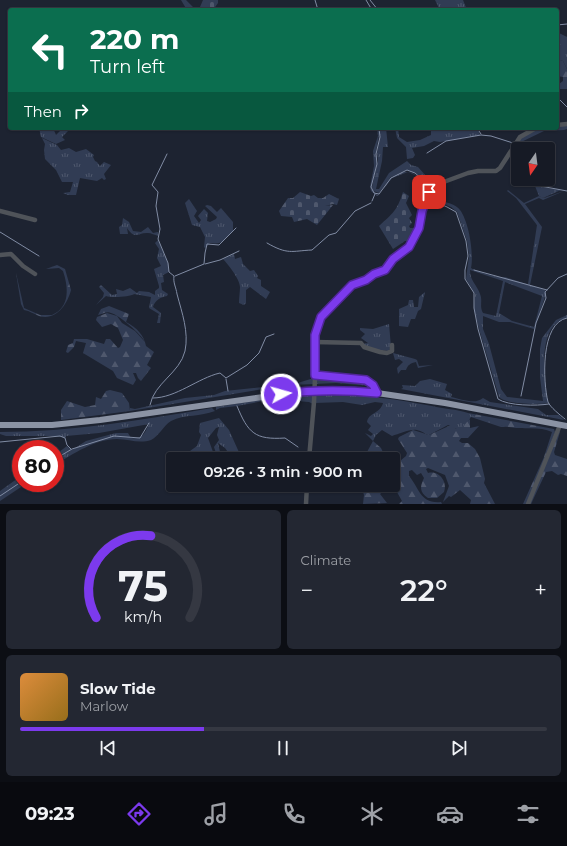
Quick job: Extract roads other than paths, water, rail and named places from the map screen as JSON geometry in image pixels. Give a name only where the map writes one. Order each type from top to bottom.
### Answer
[{"type":"highway","points":[[0,425],[52,425],[100,420],[305,391],[354,391],[445,403],[567,426]]},
{"type":"street","points":[[310,452],[314,402],[315,342],[317,326],[321,317],[352,285],[366,280],[374,274],[385,270],[393,259],[409,247],[419,228],[422,211],[429,192],[441,183],[468,173],[478,171],[496,171],[502,165],[520,137],[532,130]]},
{"type":"street","points":[[0,211],[35,220]]},
{"type":"street","points":[[0,255],[11,254],[23,266],[35,274]]},
{"type":"street","points":[[315,342],[360,344],[368,349],[387,353],[392,351],[392,345]]},
{"type":"street","points":[[315,376],[366,380],[373,385],[377,393]]},
{"type":"street","points":[[528,504],[560,425]]},
{"type":"street","points":[[306,504],[307,492]]},
{"type":"waterway","points":[[315,0],[317,8]]},
{"type":"waterway","points":[[366,0],[371,8]]},
{"type":"waterway","points":[[370,0],[376,8]]},
{"type":"waterway","points":[[559,25],[567,24]]},
{"type":"waterway","points":[[559,99],[567,107]]},
{"type":"waterway","points":[[379,130],[380,137],[376,154],[377,164],[371,187],[374,193],[379,194],[391,178],[407,170],[415,173],[432,188]]},
{"type":"waterway","points":[[478,130],[481,134]]},
{"type":"waterway","points":[[427,153],[446,141],[481,135],[491,136],[511,142]]},
{"type":"waterway","points":[[150,405],[156,390],[178,366],[185,351],[186,344],[184,322],[174,283],[174,276],[169,272],[168,263],[158,239],[160,229],[156,206],[158,192],[152,185],[167,154]]},
{"type":"waterway","points":[[540,186],[567,191]]},
{"type":"waterway","points":[[433,192],[433,198],[436,202],[456,212],[466,241],[468,256],[465,279],[474,293],[474,308],[478,329],[498,399],[515,404],[549,404]]},
{"type":"waterway","points":[[372,201],[375,194]]},
{"type":"waterway","points":[[267,243],[285,251],[312,250],[329,235],[336,233],[355,211],[371,203]]},
{"type":"waterway","points":[[175,276],[204,264],[207,244],[219,245],[236,228]]},
{"type":"waterway","points":[[0,232],[39,256]]},
{"type":"waterway","points":[[205,264],[220,260],[239,251]]},
{"type":"waterway","points":[[474,270],[547,290]]},
{"type":"waterway","points":[[521,396],[536,323],[546,298],[545,292],[558,278],[567,274]]},
{"type":"waterway","points":[[565,419],[553,409],[548,402],[546,393],[545,368],[548,342],[552,330],[558,322],[567,318]]},
{"type":"waterway","points":[[153,398],[170,395],[203,379],[220,373],[226,378],[247,365],[259,353],[266,337],[274,334]]},
{"type":"waterway","points":[[226,379],[228,391]]},
{"type":"waterway","points":[[237,406],[245,423],[254,433],[266,438],[285,438],[298,447]]},
{"type":"waterway","points":[[64,454],[72,449],[114,436],[140,438],[149,423]]},
{"type":"waterway","points":[[0,442],[60,436],[65,438],[67,445],[71,449]]},
{"type":"waterway","points":[[0,496],[12,488]]}]
